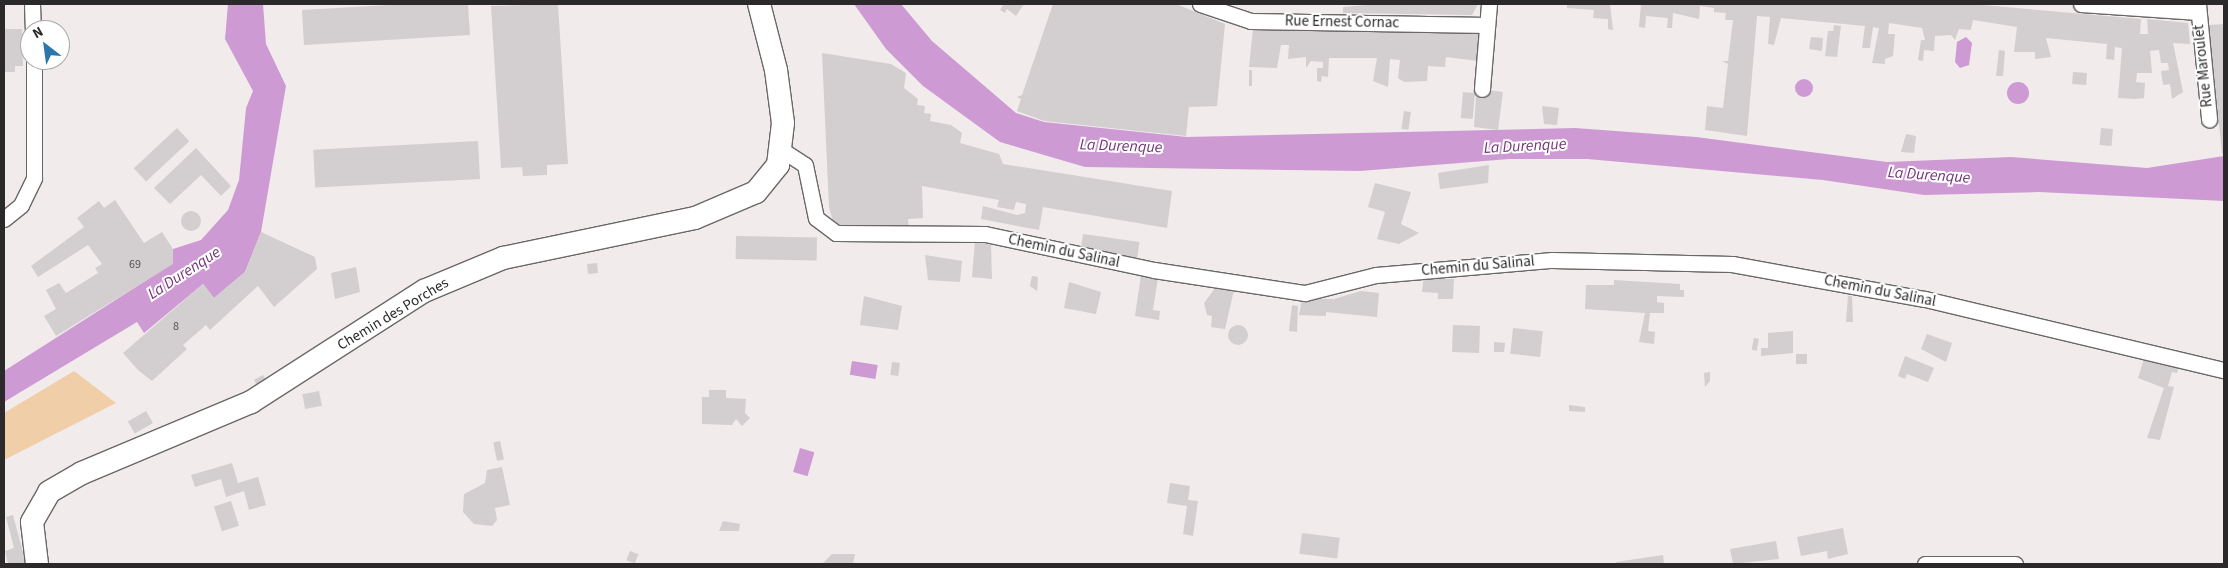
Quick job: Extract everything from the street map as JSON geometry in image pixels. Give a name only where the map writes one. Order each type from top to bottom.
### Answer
[{"type":"street","points":[[32,4],[33,20]]},
{"type":"street","name":"Chemin des Porches","points":[[37,564],[32,532],[35,511],[60,485],[252,402],[440,283],[503,258],[695,218],[740,201],[770,180],[782,150],[780,94],[758,4]]},
{"type":"street","name":"Rue Ernest Cornac","points":[[1200,4],[1251,21],[1487,25]]},
{"type":"street","points":[[1482,89],[1489,4]]},
{"type":"street","name":"Rue Maroulet","points":[[2080,4],[2198,8],[2209,119]]},
{"type":"street","points":[[4,219],[21,205],[34,178],[34,70]]},
{"type":"street","name":"Chemin du Salinal","points":[[782,150],[805,165],[816,218],[836,233],[985,234],[1154,270],[1305,293],[1376,275],[1552,260],[1732,264],[1926,299],[2224,370]]},
{"type":"street","points":[[1924,564],[2014,564]]},
{"type":"shaded area","points":[[74,371],[116,403],[4,460],[4,413]]},
{"type":"water","name":"La Durenque","points":[[228,4],[263,4],[266,44],[286,86],[261,232],[245,272],[214,298],[203,284],[144,333],[137,322],[4,402],[4,371],[172,264],[173,249],[201,240],[228,210],[239,180],[246,108],[253,91],[225,39]]},
{"type":"water","name":"La Durenque","points":[[854,4],[901,4],[932,41],[1016,113],[1044,122],[1187,137],[1575,128],[1696,137],[1887,162],[2011,157],[2147,168],[2224,156],[2224,201],[2039,192],[1924,195],[1823,180],[1587,159],[1509,159],[1360,171],[1085,167],[1000,142],[923,86],[886,49]]},
{"type":"water","points":[[1966,37],[1972,43],[1969,65],[1960,68],[1955,62],[1957,42]]},
{"type":"water","points":[[1804,79],[1810,82],[1813,88],[1810,94],[1804,97],[1798,94],[1795,88],[1798,82]]},
{"type":"water","points":[[2018,82],[2026,85],[2029,93],[2026,101],[2018,104],[2010,101],[2007,93],[2010,85]]},
{"type":"water","points":[[852,361],[878,365],[875,379],[850,375]]},
{"type":"water","points":[[800,448],[814,452],[808,476],[793,472]]},
{"type":"building","points":[[406,4],[468,4],[470,35],[304,45],[302,10]]},
{"type":"building","points":[[558,4],[568,164],[547,165],[547,175],[523,176],[522,167],[501,168],[491,6]]},
{"type":"building","points":[[1004,4],[1024,4],[1016,16],[1007,9],[1005,13],[1000,10]]},
{"type":"building","points":[[1053,4],[1176,4],[1225,24],[1217,106],[1189,107],[1186,136],[1044,121],[1017,111],[1021,99],[1017,97],[1022,95]]},
{"type":"building","points":[[1377,4],[1478,4],[1472,15],[1343,13],[1343,7]]},
{"type":"building","points":[[1567,4],[1610,4],[1613,30],[1608,29],[1608,19],[1593,18],[1594,10],[1567,8]]},
{"type":"building","points":[[1641,4],[1971,4],[2141,19],[2140,34],[2148,34],[2147,19],[2188,23],[2190,44],[2173,43],[2183,92],[2172,99],[2170,84],[2163,85],[2161,71],[2169,70],[2168,63],[2161,63],[2159,50],[2150,51],[2152,73],[2137,73],[2136,82],[2145,83],[2144,98],[2118,98],[2122,48],[2115,47],[2114,60],[2106,59],[2107,44],[2046,38],[2051,57],[2035,59],[2035,52],[2014,52],[2017,27],[1973,20],[1971,30],[1959,29],[1955,40],[1951,35],[1935,36],[1934,51],[1924,50],[1923,61],[1918,60],[1921,40],[1925,40],[1922,28],[1889,23],[1888,34],[1895,34],[1893,56],[1885,59],[1885,64],[1872,63],[1879,28],[1873,27],[1870,48],[1862,48],[1865,26],[1781,18],[1774,45],[1768,44],[1770,17],[1757,16],[1747,136],[1705,130],[1707,106],[1723,108],[1728,64],[1722,61],[1728,61],[1733,20],[1725,20],[1726,13],[1714,12],[1714,8],[1700,6],[1699,19],[1673,13],[1672,28],[1667,28],[1668,18],[1646,16],[1645,28],[1639,27]]},
{"type":"building","points":[[2224,24],[2224,154],[2222,154],[2209,25]]},
{"type":"building","points":[[1834,25],[1841,26],[1837,57],[1825,56],[1828,31],[1833,31]]},
{"type":"building","points":[[4,29],[20,29],[20,66],[15,66],[15,72],[4,72]]},
{"type":"building","points":[[1253,29],[1480,33],[1478,61],[1446,57],[1445,67],[1428,66],[1427,81],[1404,82],[1398,78],[1400,60],[1390,59],[1388,87],[1373,81],[1377,58],[1329,58],[1328,77],[1322,76],[1321,82],[1317,81],[1317,68],[1323,68],[1323,62],[1311,61],[1306,68],[1306,57],[1288,59],[1289,45],[1281,45],[1277,68],[1249,67]]},
{"type":"building","points":[[1811,37],[1823,38],[1822,51],[1809,49]]},
{"type":"building","points":[[1999,50],[2005,51],[2003,76],[1996,76]]},
{"type":"building","points":[[822,53],[891,64],[906,73],[904,88],[918,99],[917,105],[925,106],[924,113],[931,114],[930,121],[951,125],[962,133],[960,143],[999,154],[1003,164],[1172,191],[1167,228],[1043,207],[1039,230],[981,219],[983,206],[1017,215],[1025,213],[1026,204],[1016,202],[1014,210],[997,207],[999,200],[922,186],[923,218],[908,219],[909,229],[835,228],[829,207]]},
{"type":"building","points":[[1249,70],[1252,70],[1252,86],[1249,86]]},
{"type":"building","points":[[2073,72],[2087,73],[2086,85],[2072,84]]},
{"type":"building","points":[[1488,90],[1503,92],[1498,130],[1474,127],[1476,97],[1487,98]]},
{"type":"building","points":[[1463,92],[1475,93],[1473,119],[1461,118]]},
{"type":"building","points":[[1542,106],[1559,108],[1557,125],[1544,124]]},
{"type":"building","points":[[1404,111],[1411,112],[1408,130],[1401,129]]},
{"type":"building","points":[[177,128],[189,141],[146,181],[134,168]]},
{"type":"building","points":[[2101,128],[2113,129],[2111,146],[2100,145]]},
{"type":"building","points":[[1906,134],[1916,136],[1914,153],[1901,152]]},
{"type":"building","points":[[478,141],[480,179],[315,188],[313,150]]},
{"type":"building","points":[[196,148],[231,186],[221,196],[201,175],[170,204],[154,188]]},
{"type":"building","points":[[1489,165],[1488,183],[1440,189],[1438,173]]},
{"type":"building","points":[[1375,183],[1411,192],[1401,224],[1419,233],[1399,244],[1377,239],[1385,212],[1368,207]]},
{"type":"building","points":[[115,200],[144,243],[162,232],[173,249],[173,264],[56,336],[44,316],[56,309],[46,290],[59,283],[66,293],[98,273],[95,268],[102,264],[88,245],[38,277],[31,266],[84,227],[77,218],[99,201],[104,208]]},
{"type":"building","points":[[191,211],[198,214],[201,221],[198,228],[191,231],[184,228],[181,221],[184,214]]},
{"type":"building","points":[[261,232],[315,257],[317,269],[274,307],[258,286],[210,330],[206,325],[183,345],[187,349],[152,381],[138,370],[123,353],[203,284],[214,298],[245,272]]},
{"type":"building","points":[[1083,234],[1139,242],[1137,260],[1080,252]]},
{"type":"building","points":[[736,236],[817,237],[817,260],[736,259]]},
{"type":"building","points":[[975,241],[991,245],[992,279],[972,277]]},
{"type":"building","points":[[925,255],[962,261],[960,282],[928,280]]},
{"type":"building","points":[[597,263],[598,273],[588,274],[587,264]]},
{"type":"building","points":[[356,267],[360,292],[335,299],[331,273]]},
{"type":"building","points":[[1440,274],[1439,279],[1454,279],[1453,299],[1438,299],[1438,293],[1422,292],[1424,275]]},
{"type":"building","points":[[1141,275],[1158,278],[1153,310],[1160,311],[1159,320],[1135,316]]},
{"type":"building","points":[[1032,276],[1038,277],[1037,291],[1030,286]]},
{"type":"building","points":[[1614,280],[1680,284],[1680,290],[1684,290],[1684,297],[1657,296],[1657,302],[1664,303],[1664,313],[1650,313],[1648,331],[1655,332],[1654,344],[1639,342],[1645,313],[1585,309],[1586,285],[1614,285]]},
{"type":"building","points":[[1069,282],[1101,292],[1096,314],[1064,308]]},
{"type":"building","points":[[1216,287],[1234,290],[1225,329],[1211,327],[1212,316],[1207,315],[1204,303]]},
{"type":"building","points":[[1361,291],[1379,293],[1377,317],[1326,312],[1326,316],[1299,315],[1302,299],[1334,299]]},
{"type":"building","points":[[864,296],[902,306],[898,330],[860,325]]},
{"type":"building","points":[[1848,296],[1852,296],[1853,322],[1846,322]]},
{"type":"building","points":[[1292,305],[1298,306],[1297,332],[1289,331]]},
{"type":"building","points":[[1238,325],[1245,328],[1248,335],[1245,342],[1238,345],[1231,342],[1228,335],[1231,328]]},
{"type":"building","points":[[1453,325],[1480,326],[1479,353],[1452,352]]},
{"type":"building","points":[[1513,328],[1543,331],[1540,357],[1510,354]]},
{"type":"building","points":[[1793,331],[1793,353],[1761,356],[1761,348],[1768,348],[1768,333]]},
{"type":"building","points":[[1927,334],[1952,343],[1946,362],[1921,349]]},
{"type":"building","points":[[1754,338],[1759,339],[1757,351],[1752,350]]},
{"type":"building","points":[[1494,342],[1505,343],[1504,352],[1494,352]]},
{"type":"building","points":[[1796,354],[1807,354],[1807,364],[1796,364]]},
{"type":"building","points":[[1905,356],[1934,368],[1928,382],[1907,374],[1905,379],[1898,376]]},
{"type":"building","points":[[2145,356],[2179,364],[2177,373],[2172,372],[2168,386],[2174,387],[2160,440],[2147,438],[2164,388],[2138,378]]},
{"type":"building","points":[[892,362],[900,363],[898,376],[890,375]]},
{"type":"building","points":[[1710,372],[1710,381],[1705,387],[1704,373]]},
{"type":"building","points":[[263,375],[267,381],[258,387],[254,380]]},
{"type":"building","points":[[709,390],[726,390],[726,398],[746,399],[745,413],[750,418],[742,426],[736,419],[732,425],[702,424],[702,397],[709,397]]},
{"type":"building","points":[[319,391],[322,406],[305,409],[302,394]]},
{"type":"building","points":[[1569,405],[1585,407],[1585,412],[1569,411]]},
{"type":"building","points":[[146,411],[153,423],[135,434],[128,422]]},
{"type":"building","points":[[500,441],[504,460],[497,461],[493,442]]},
{"type":"building","points":[[232,463],[238,483],[258,477],[266,505],[249,510],[244,491],[226,497],[221,479],[195,487],[191,475]]},
{"type":"building","points":[[502,467],[510,505],[495,508],[497,520],[492,526],[474,524],[463,512],[464,494],[485,483],[487,470]]},
{"type":"building","points":[[1170,483],[1190,486],[1188,500],[1198,501],[1193,536],[1183,534],[1187,506],[1167,503]]},
{"type":"building","points":[[231,501],[239,526],[222,531],[214,507]]},
{"type":"building","points":[[13,515],[26,564],[8,564],[5,551],[14,548],[6,517]]},
{"type":"building","points":[[723,521],[740,524],[739,531],[719,531]]},
{"type":"building","points":[[1843,528],[1848,554],[1828,559],[1827,551],[1801,556],[1797,537]]},
{"type":"building","points":[[1302,533],[1340,538],[1337,558],[1299,554]]},
{"type":"building","points":[[1776,541],[1779,559],[1733,564],[1730,549]]},
{"type":"building","points":[[630,551],[638,554],[635,564],[626,560]]},
{"type":"building","points":[[832,554],[855,554],[853,564],[822,564]]},
{"type":"building","points":[[1663,555],[1664,564],[1616,564],[1616,562]]}]
